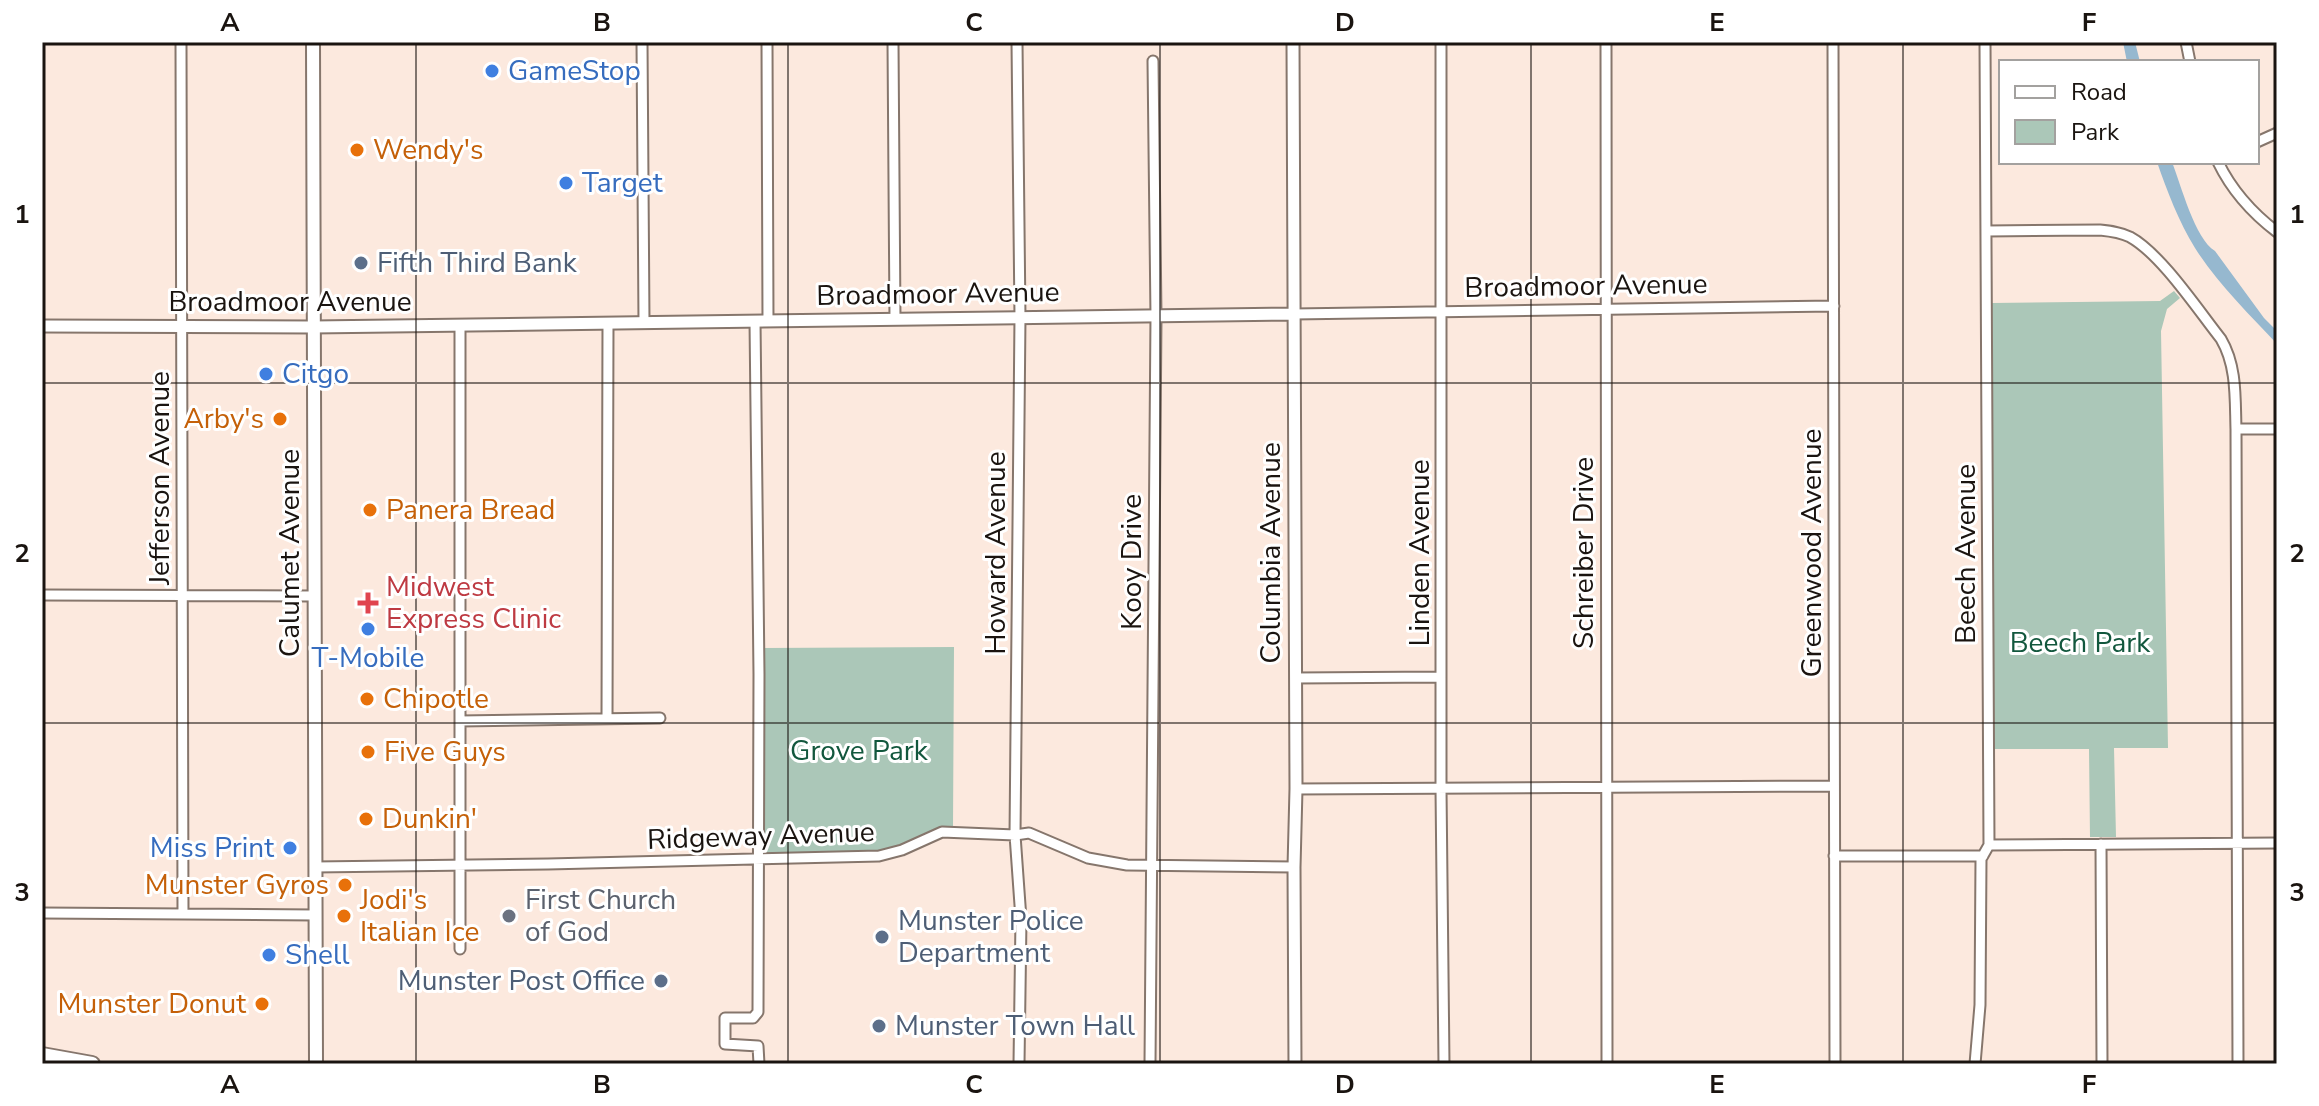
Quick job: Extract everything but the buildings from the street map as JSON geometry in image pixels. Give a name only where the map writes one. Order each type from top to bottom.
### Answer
[{"type":"main road","name":"Calumet Avenue","points":[[313,42],[316,1064]]},
{"type":"main road","points":[[42,1055],[92,1064]]},
{"type":"street","name":"Jefferson Avenue","points":[[181,42],[183,914]]},
{"type":"street","points":[[642,42],[644,322]]},
{"type":"street","points":[[767,42],[768,321]]},
{"type":"street","points":[[893,42],[895,319]]},
{"type":"street","name":"Howard Avenue","points":[[1017,42],[1020,317],[1015,835],[1021,919],[1019,1064]]},
{"type":"street","name":"Columbia Avenue","points":[[1293,42],[1295,1064]]},
{"type":"street","name":"Linden Avenue","points":[[1441,42],[1444,1064]]},
{"type":"street","name":"Schreiber Drive","points":[[1606,42],[1607,1064]]},
{"type":"street","name":"Greenwood Avenue","points":[[1833,42],[1835,1064]]},
{"type":"street","name":"Beech Avenue","points":[[1975,1064],[1980,1005],[1981,859],[1989,845],[1985,42]]},
{"type":"street","name":"Kooy Drive","points":[[1150,1064],[1156,316],[1153,61]]},
{"type":"street","points":[[2219,164],[2241,199],[2277,232]]},
{"type":"street","points":[[1987,231],[2100,230],[2130,237],[2157,259],[2228,351],[2234,382],[2236,429],[2238,1064]]},
{"type":"street","name":"Broadmoor Avenue","points":[[42,326],[313,327],[1834,306]]},
{"type":"street","points":[[755,321],[759,674],[758,1012],[753,1018],[725,1018],[725,1044],[758,1046],[759,1064]]},
{"type":"street","points":[[607,719],[608,323]]},
{"type":"street","points":[[460,325],[460,949]]},
{"type":"street","points":[[2236,429],[2277,429]]},
{"type":"street","points":[[42,595],[314,596]]},
{"type":"street","points":[[1296,678],[1441,677]]},
{"type":"street","points":[[460,721],[660,718]]},
{"type":"street","points":[[1296,789],[1834,786]]},
{"type":"street","name":"Ridgeway Avenue","points":[[315,867],[879,856],[902,850],[942,832],[1029,833],[1088,858],[1127,865],[1294,867]]},
{"type":"street","points":[[1989,845],[2277,843]]},
{"type":"street","points":[[2101,844],[2102,1064]]},
{"type":"street","points":[[1834,856],[1983,856]]},
{"type":"street","points":[[42,913],[315,915]]},
{"type":"green space","name":"Beech Park","points":[[2174,291],[2180,298],[2167,309],[2161,331],[2168,748],[2114,748],[2116,837],[2090,837],[2089,749],[1994,749],[1992,303],[2160,301]]},
{"type":"green space","name":"Grove Park","points":[[954,647],[953,827],[928,833],[890,852],[770,855],[765,852],[763,648]]},
{"type":"water","points":[[2123,42],[2135,42],[2140,60],[2127,60]]},
{"type":"water","points":[[2158,164],[2173,164],[2201,235],[2277,331],[2277,344],[2204,261],[2174,206]]},
{"type":"place","name":"GameStop","points":[[492,71]]},
{"type":"place","name":"Wendy's","points":[[357,150]]},
{"type":"place","name":"Target","points":[[566,183]]},
{"type":"place","name":"Fifth Third Bank","points":[[361,263]]},
{"type":"place","name":"Citgo","points":[[266,374]]},
{"type":"place","name":"Arby's","points":[[280,419]]},
{"type":"place","name":"Panera Bread","points":[[370,510]]},
{"type":"place","name":"Midwest Express Clinic","points":[[368,603]]},
{"type":"place","name":"T-Mobile","points":[[368,629]]},
{"type":"place","name":"Chipotle","points":[[367,699]]},
{"type":"place","name":"Five Guys","points":[[368,752]]},
{"type":"place","name":"Dunkin'","points":[[366,819]]},
{"type":"place","name":"Miss Print","points":[[290,848]]},
{"type":"place","name":"Munster Gyros","points":[[345,885]]},
{"type":"place","name":"Jodi's Italian Ice","points":[[344,916]]},
{"type":"place","name":"First Church of God","points":[[509,916]]},
{"type":"place","name":"Munster Police Department","points":[[882,937]]},
{"type":"place","name":"Shell","points":[[269,955]]},
{"type":"place","name":"Munster Post Office","points":[[661,981]]},
{"type":"place","name":"Munster Donut","points":[[262,1004]]},
{"type":"place","name":"Munster Town Hall","points":[[879,1026]]}]
